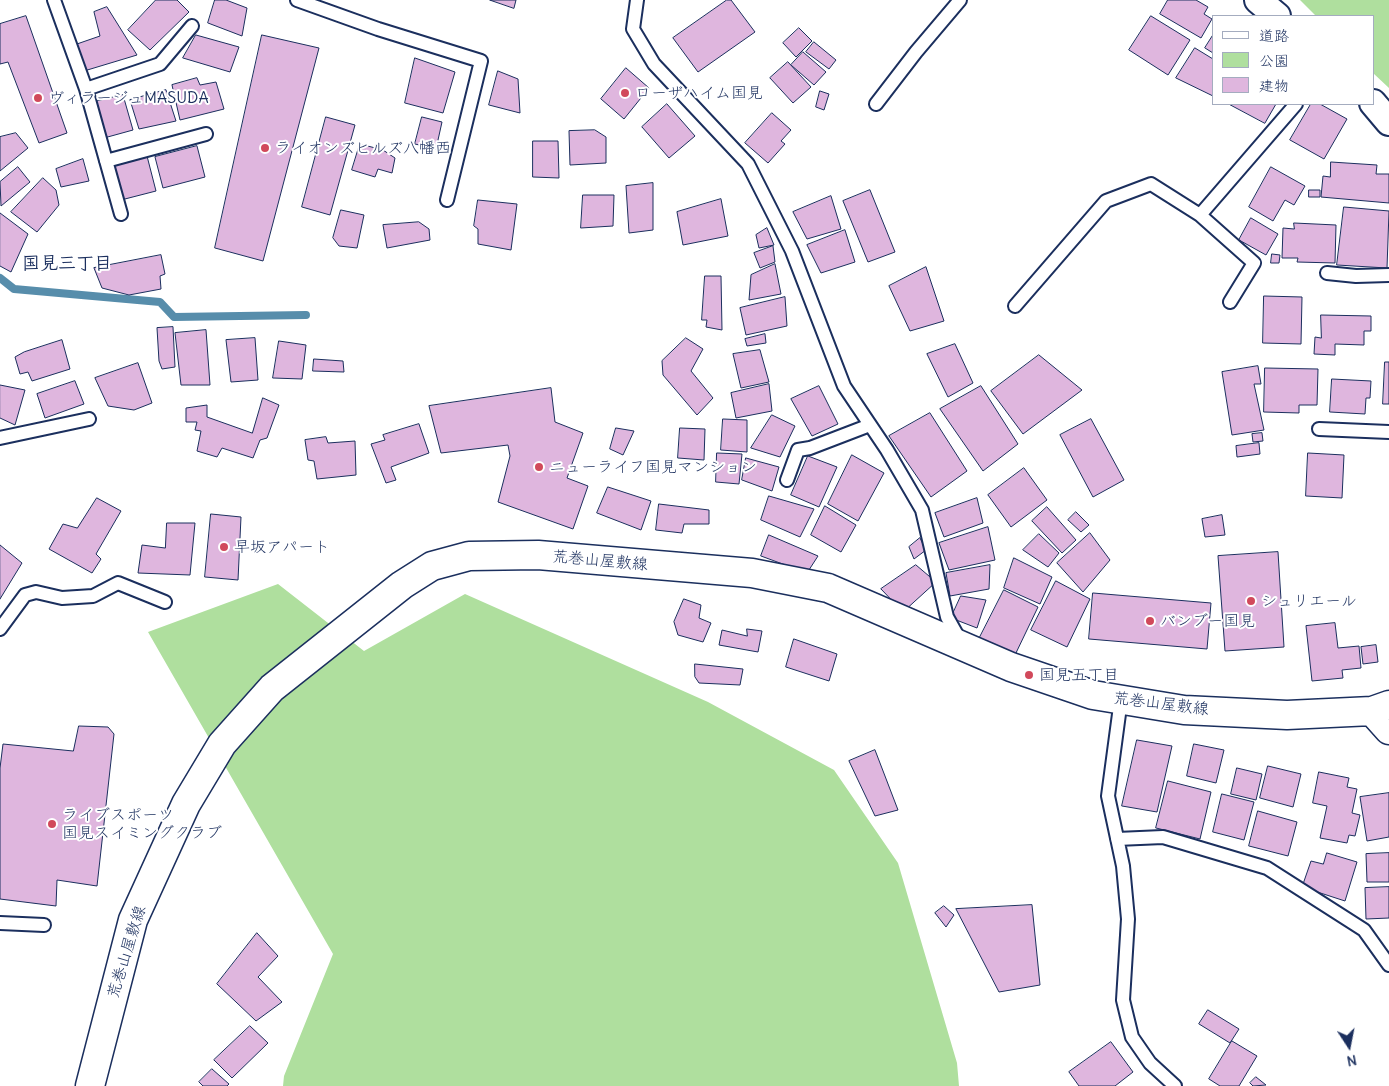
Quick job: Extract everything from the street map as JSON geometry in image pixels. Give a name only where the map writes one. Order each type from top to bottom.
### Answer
[{"type":"street","points":[[1258,0],[1276,15]]},
{"type":"street","points":[[1374,104],[1389,122]]},
{"type":"street","name":"荒巻山屋敷線","points":[[90,1086],[133,920],[186,804],[222,744],[272,688],[402,585],[432,566],[469,556],[538,555],[752,573],[828,588],[1029,674],[1093,695],[1184,710],[1287,715],[1383,715]]},
{"type":"lane","points":[[54,0],[86,88],[121,214]]},
{"type":"lane","points":[[297,0],[378,29],[482,61],[447,200]]},
{"type":"lane","points":[[637,0],[633,30],[654,64],[748,164],[792,251],[844,386],[922,510],[947,617],[964,647]]},
{"type":"lane","points":[[876,104],[916,52],[960,0]]},
{"type":"lane","points":[[86,88],[160,64],[192,26]]},
{"type":"lane","points":[[1200,215],[1295,105]]},
{"type":"lane","points":[[106,160],[206,134]]},
{"type":"lane","points":[[1015,306],[1106,202],[1151,184],[1200,215],[1254,263],[1230,302]]},
{"type":"lane","points":[[1326,273],[1356,276],[1389,275]]},
{"type":"lane","points":[[0,438],[89,419]]},
{"type":"lane","points":[[787,480],[798,450],[810,448],[870,425]]},
{"type":"lane","points":[[1319,429],[1389,432]]},
{"type":"lane","points":[[0,629],[25,596],[36,592],[62,598],[92,596],[118,583],[165,602]]},
{"type":"lane","points":[[1121,699],[1108,796],[1123,866],[1128,919],[1123,1000],[1132,1038],[1150,1063],[1175,1086]]},
{"type":"lane","points":[[1117,839],[1163,837],[1267,868],[1364,930],[1389,965]]},
{"type":"lane","points":[[0,923],[44,925]]},
{"type":"green space","points":[[1300,0],[1389,0],[1389,88],[1374,74],[1374,15],[1315,15]]},
{"type":"green space","points":[[278,584],[364,651],[465,594],[708,702],[834,770],[898,863],[957,1063],[959,1086],[283,1086],[284,1076],[333,954],[148,632]]},
{"type":"building","points":[[156,0],[177,0],[189,12],[150,50],[128,30]]},
{"type":"building","points":[[215,0],[226,0],[247,8],[242,36],[208,23]]},
{"type":"building","points":[[490,0],[516,0],[514,8]]},
{"type":"building","points":[[727,0],[731,0],[755,32],[698,72],[673,38]]},
{"type":"building","points":[[1168,0],[1196,0],[1208,7],[1204,14],[1212,19],[1201,38],[1160,14]]},
{"type":"building","points":[[107,7],[137,55],[84,71],[74,45],[100,36],[94,12]]},
{"type":"building","name":"ヴィラージュMASUDA","points":[[26,16],[67,133],[39,143],[8,62],[0,64],[0,24]]},
{"type":"building","points":[[1151,16],[1190,40],[1168,75],[1129,50]]},
{"type":"building","points":[[799,28],[812,41],[796,57],[783,43]]},
{"type":"building","points":[[196,35],[239,47],[230,72],[183,58]]},
{"type":"building","name":"ライオンズヒルズ八幡西","points":[[262,35],[319,48],[263,261],[215,248]]},
{"type":"building","points":[[1212,37],[1212,52],[1205,48]]},
{"type":"building","points":[[814,42],[836,60],[829,69],[806,52]]},
{"type":"building","points":[[1195,48],[1212,58],[1212,96],[1176,78]]},
{"type":"building","points":[[803,52],[826,72],[814,85],[791,65]]},
{"type":"building","points":[[415,58],[455,72],[443,113],[405,103]]},
{"type":"building","points":[[788,62],[811,87],[793,103],[770,78]]},
{"type":"building","name":"ローザハイム国見","points":[[626,68],[649,88],[624,119],[601,99]]},
{"type":"building","points":[[498,71],[518,79],[520,113],[489,105]]},
{"type":"building","points":[[197,78],[200,85],[216,82],[224,109],[180,120],[172,85]]},
{"type":"building","points":[[166,90],[176,121],[139,129],[130,100]]},
{"type":"building","points":[[820,91],[829,94],[824,110],[816,107]]},
{"type":"building","points":[[123,95],[133,130],[104,138],[94,102]]},
{"type":"building","points":[[667,104],[695,136],[669,158],[642,127]]},
{"type":"building","points":[[1231,105],[1275,105],[1265,123]]},
{"type":"building","points":[[1310,105],[1322,105],[1347,119],[1324,159],[1290,140]]},
{"type":"building","points":[[772,113],[791,130],[781,141],[785,144],[768,163],[745,143]]},
{"type":"building","points":[[326,117],[355,125],[330,215],[302,207]]},
{"type":"building","points":[[422,117],[442,122],[436,149],[415,144]]},
{"type":"building","points":[[595,130],[606,137],[606,163],[570,165],[569,131]]},
{"type":"building","points":[[16,133],[28,148],[0,171],[0,137]]},
{"type":"building","points":[[533,141],[558,141],[559,178],[533,177]]},
{"type":"building","points":[[360,144],[383,150],[395,158],[392,173],[378,169],[375,177],[352,170]]},
{"type":"building","points":[[197,146],[205,177],[163,188],[155,157]]},
{"type":"building","points":[[147,156],[156,191],[121,200],[112,164]]},
{"type":"building","points":[[83,159],[89,181],[61,187],[56,169]]},
{"type":"building","points":[[1331,162],[1377,165],[1376,174],[1389,174],[1389,203],[1321,197],[1323,176],[1330,177]]},
{"type":"building","points":[[18,167],[30,182],[1,206],[0,182]]},
{"type":"building","points":[[1271,167],[1305,186],[1294,205],[1285,200],[1273,221],[1249,207]]},
{"type":"building","points":[[43,178],[56,190],[59,205],[37,232],[11,212]]},
{"type":"building","points":[[653,183],[653,230],[629,233],[626,186]]},
{"type":"building","points":[[870,190],[895,252],[868,262],[843,201]]},
{"type":"building","points":[[1309,190],[1320,190],[1320,197],[1309,197]]},
{"type":"building","points":[[583,195],[614,195],[613,226],[581,228]]},
{"type":"building","points":[[831,196],[841,229],[807,239],[793,212]]},
{"type":"building","points":[[721,199],[728,236],[683,245],[677,212]]},
{"type":"building","points":[[478,200],[517,204],[511,250],[478,244],[478,229],[474,226]]},
{"type":"building","points":[[1344,207],[1389,211],[1387,268],[1337,265]]},
{"type":"building","points":[[341,210],[364,215],[357,248],[339,246],[333,238]]},
{"type":"building","points":[[0,213],[28,234],[11,272],[0,266]]},
{"type":"building","points":[[1251,218],[1278,234],[1266,255],[1239,240]]},
{"type":"building","points":[[419,222],[429,229],[430,240],[387,248],[383,225]]},
{"type":"building","points":[[1294,223],[1336,225],[1335,263],[1297,262],[1298,258],[1282,258],[1283,228],[1294,229]]},
{"type":"building","points":[[767,228],[774,245],[759,248],[756,235]]},
{"type":"building","points":[[845,230],[855,262],[821,273],[807,245]]},
{"type":"building","points":[[773,246],[775,262],[760,268],[754,253]]},
{"type":"building","points":[[1272,254],[1280,255],[1279,263],[1271,263]]},
{"type":"building","points":[[161,255],[165,274],[160,276],[161,289],[129,295],[102,288],[94,268]]},
{"type":"building","points":[[775,264],[781,294],[749,300],[751,275]]},
{"type":"building","points":[[926,267],[944,321],[910,331],[889,286]]},
{"type":"building","points":[[705,276],[721,276],[722,330],[706,327],[707,320],[702,320]]},
{"type":"building","points":[[1264,296],[1302,297],[1301,344],[1263,343]]},
{"type":"building","points":[[785,297],[787,326],[746,335],[740,308]]},
{"type":"building","points":[[1321,315],[1371,316],[1371,331],[1364,331],[1364,345],[1335,344],[1335,355],[1314,354],[1315,337],[1321,338]]},
{"type":"building","points":[[173,327],[175,367],[162,369],[159,361],[157,328]]},
{"type":"building","points":[[206,330],[210,385],[181,385],[175,333]]},
{"type":"building","points":[[765,334],[766,343],[747,346],[745,339]]},
{"type":"building","points":[[255,338],[258,380],[231,382],[226,340]]},
{"type":"building","points":[[686,338],[703,349],[691,371],[713,398],[697,415],[663,375],[662,361]]},
{"type":"building","points":[[62,340],[70,369],[32,381],[28,372],[20,374],[15,357],[24,352]]},
{"type":"building","points":[[279,341],[306,345],[302,379],[273,378]]},
{"type":"building","points":[[955,344],[973,383],[948,397],[927,354]]},
{"type":"building","points":[[760,350],[769,382],[741,388],[733,354]]},
{"type":"building","points":[[1039,355],[1082,390],[1023,434],[991,391]]},
{"type":"building","points":[[314,359],[343,361],[344,372],[313,371]]},
{"type":"building","points":[[1385,362],[1389,362],[1389,404],[1383,404]]},
{"type":"building","points":[[138,363],[152,403],[134,410],[108,406],[95,378]]},
{"type":"building","points":[[1258,366],[1261,384],[1254,384],[1264,430],[1232,435],[1222,372]]},
{"type":"building","points":[[1265,368],[1318,369],[1317,405],[1299,405],[1299,413],[1264,412]]},
{"type":"building","points":[[1332,379],[1371,381],[1370,398],[1366,398],[1365,414],[1330,412]]},
{"type":"building","points":[[75,381],[84,404],[45,418],[37,394]]},
{"type":"building","points":[[769,384],[772,411],[736,418],[731,393]]},
{"type":"building","points":[[0,385],[25,390],[15,425],[0,418]]},
{"type":"building","points":[[819,386],[838,424],[812,436],[791,399]]},
{"type":"building","points":[[981,386],[1018,444],[983,471],[940,409]]},
{"type":"building","name":"ニューライフ国見マンション","points":[[551,388],[555,422],[583,433],[567,478],[588,486],[573,529],[498,502],[510,456],[508,445],[441,453],[429,406]]},
{"type":"building","points":[[263,398],[279,405],[267,438],[260,440],[253,458],[222,448],[217,457],[197,451],[201,431],[195,430],[197,422],[186,422],[186,408],[207,405],[207,417],[252,433]]},
{"type":"building","points":[[930,413],[967,471],[931,497],[889,436]]},
{"type":"building","points":[[772,415],[795,426],[780,457],[751,448]]},
{"type":"building","points":[[723,419],[747,420],[747,452],[721,450]]},
{"type":"building","points":[[1091,419],[1124,480],[1093,497],[1060,435]]},
{"type":"building","points":[[419,424],[429,453],[391,467],[396,480],[386,483],[371,444],[385,440],[383,435]]},
{"type":"building","points":[[616,428],[634,431],[623,455],[610,449]]},
{"type":"building","points":[[680,428],[705,429],[704,460],[678,458]]},
{"type":"building","points":[[1262,433],[1263,441],[1253,442],[1252,434]]},
{"type":"building","points":[[326,437],[328,443],[355,441],[356,475],[317,479],[314,461],[308,460],[305,440]]},
{"type":"building","points":[[1259,443],[1260,454],[1237,457],[1236,446]]},
{"type":"building","points":[[717,453],[742,454],[739,484],[716,482]]},
{"type":"building","points":[[1308,453],[1344,455],[1342,498],[1306,496]]},
{"type":"building","points":[[852,455],[884,473],[858,521],[828,504]]},
{"type":"building","points":[[808,456],[837,467],[819,507],[791,495]]},
{"type":"building","points":[[746,458],[779,467],[772,491],[742,480]]},
{"type":"building","points":[[1024,468],[1047,500],[1011,527],[988,495]]},
{"type":"building","points":[[608,487],[651,501],[641,530],[597,513]]},
{"type":"building","points":[[769,496],[814,509],[800,537],[761,520]]},
{"type":"building","points":[[97,498],[121,511],[96,554],[101,559],[92,573],[49,549],[63,524],[77,528]]},
{"type":"building","points":[[977,498],[983,523],[944,537],[935,513]]},
{"type":"building","points":[[659,504],[709,510],[709,524],[684,524],[682,533],[656,530]]},
{"type":"building","points":[[825,506],[856,525],[841,552],[811,535]]},
{"type":"building","points":[[1047,507],[1076,540],[1062,553],[1032,521]]},
{"type":"building","points":[[1076,512],[1089,525],[1081,532],[1068,520]]},
{"type":"building","name":"早坂アパート","points":[[211,514],[241,517],[238,580],[205,577]]},
{"type":"building","points":[[1222,515],[1225,535],[1205,537],[1202,519]]},
{"type":"building","points":[[167,523],[195,523],[190,575],[138,573],[142,545],[165,548]]},
{"type":"building","points":[[988,527],[995,560],[949,570],[939,543]]},
{"type":"building","points":[[1090,533],[1110,560],[1083,592],[1057,563]]},
{"type":"building","points":[[1039,534],[1059,553],[1048,567],[1023,550]]},
{"type":"building","points":[[769,535],[818,556],[807,573],[761,556]]},
{"type":"building","points":[[920,538],[926,550],[914,559],[909,547]]},
{"type":"building","points":[[0,545],[22,563],[0,599]]},
{"type":"building","name":"シュリエール","points":[[1278,552],[1284,647],[1225,651],[1218,556]]},
{"type":"building","points":[[1014,558],[1052,577],[1040,604],[1004,588]]},
{"type":"building","points":[[916,565],[936,582],[903,612],[881,589]]},
{"type":"building","points":[[990,565],[989,589],[950,596],[946,573]]},
{"type":"building","points":[[1056,581],[1090,599],[1067,647],[1031,630]]},
{"type":"building","points":[[1004,590],[1038,607],[1015,655],[979,639]]},
{"type":"building","name":"バンブー国見","points":[[1093,593],[1211,603],[1207,649],[1089,639]]},
{"type":"building","points":[[961,596],[986,600],[977,628],[951,618]]},
{"type":"building","points":[[684,599],[701,605],[699,618],[711,623],[703,642],[678,635],[674,622]]},
{"type":"building","points":[[1335,623],[1338,648],[1359,646],[1361,668],[1342,670],[1343,678],[1312,681],[1306,626]]},
{"type":"building","points":[[747,629],[762,631],[758,652],[719,645],[722,630],[747,636]]},
{"type":"building","points":[[794,639],[837,654],[829,681],[786,667]]},
{"type":"building","points":[[1376,645],[1378,662],[1363,664],[1361,647]]},
{"type":"building","points":[[695,664],[743,669],[740,685],[699,683],[695,677]]},
{"type":"building","name":"ライブスポーツ 国見スイミングクラブ","points":[[79,726],[108,727],[114,734],[97,886],[57,880],[56,906],[0,899],[0,768],[3,744],[73,751]]},
{"type":"building","points":[[1137,740],[1172,746],[1157,812],[1122,806]]},
{"type":"building","points":[[1194,744],[1224,750],[1216,783],[1187,776]]},
{"type":"building","points":[[875,750],[898,810],[875,816],[849,761]]},
{"type":"building","points":[[1268,766],[1301,774],[1293,807],[1260,798]]},
{"type":"building","points":[[1237,768],[1262,774],[1256,800],[1231,794]]},
{"type":"building","points":[[1319,772],[1349,778],[1347,787],[1357,789],[1352,813],[1360,815],[1355,836],[1349,835],[1347,843],[1320,838],[1327,806],[1313,803]]},
{"type":"building","points":[[1168,781],[1211,792],[1200,839],[1156,828]]},
{"type":"building","points":[[1389,793],[1389,837],[1367,841],[1360,797]]},
{"type":"building","points":[[1222,794],[1254,802],[1244,840],[1213,832]]},
{"type":"building","points":[[1258,811],[1297,822],[1288,856],[1249,846]]},
{"type":"building","points":[[1327,853],[1357,862],[1345,901],[1302,887],[1311,861],[1323,864]]},
{"type":"building","points":[[1389,853],[1389,882],[1367,882],[1366,854]]},
{"type":"building","points":[[1389,887],[1389,918],[1366,919],[1365,888]]},
{"type":"building","points":[[1032,905],[1040,985],[999,992],[956,909]]},
{"type":"building","points":[[944,906],[954,915],[946,927],[935,913]]},
{"type":"building","points":[[257,933],[278,956],[258,977],[282,1002],[256,1021],[217,984]]},
{"type":"building","points":[[1208,1010],[1239,1029],[1230,1043],[1199,1024]]},
{"type":"building","points":[[250,1026],[268,1043],[232,1078],[214,1060]]},
{"type":"building","points":[[1232,1041],[1257,1056],[1239,1086],[1220,1086],[1209,1079]]},
{"type":"building","points":[[1111,1042],[1133,1072],[1115,1086],[1079,1086],[1069,1072]]},
{"type":"building","points":[[212,1069],[229,1084],[227,1086],[203,1086],[199,1082]]},
{"type":"building","points":[[1256,1077],[1266,1085],[1253,1086],[1250,1083]]},
{"type":"waterway","points":[[0,278],[14,289],[160,302],[174,317],[306,315]]},
{"type":"place","name":"ローザハイム国見","points":[[625,93]]},
{"type":"place","name":"ヴィラージュMASUDA","points":[[38,98]]},
{"type":"place","name":"ライオンズヒルズ八幡西","points":[[265,148]]},
{"type":"place","name":"ニューライフ国見マンション","points":[[539,467]]},
{"type":"place","name":"早坂アパート","points":[[224,547]]},
{"type":"place","name":"シュリエール","points":[[1251,601]]},
{"type":"place","name":"バンブー国見","points":[[1150,621]]},
{"type":"place","name":"国見五丁目","points":[[1029,675]]},
{"type":"place","name":"ライブスポーツ 国見スイミングクラブ","points":[[52,824]]},
{"type":"district","name":"国見三丁目","points":[[67,264]]}]
